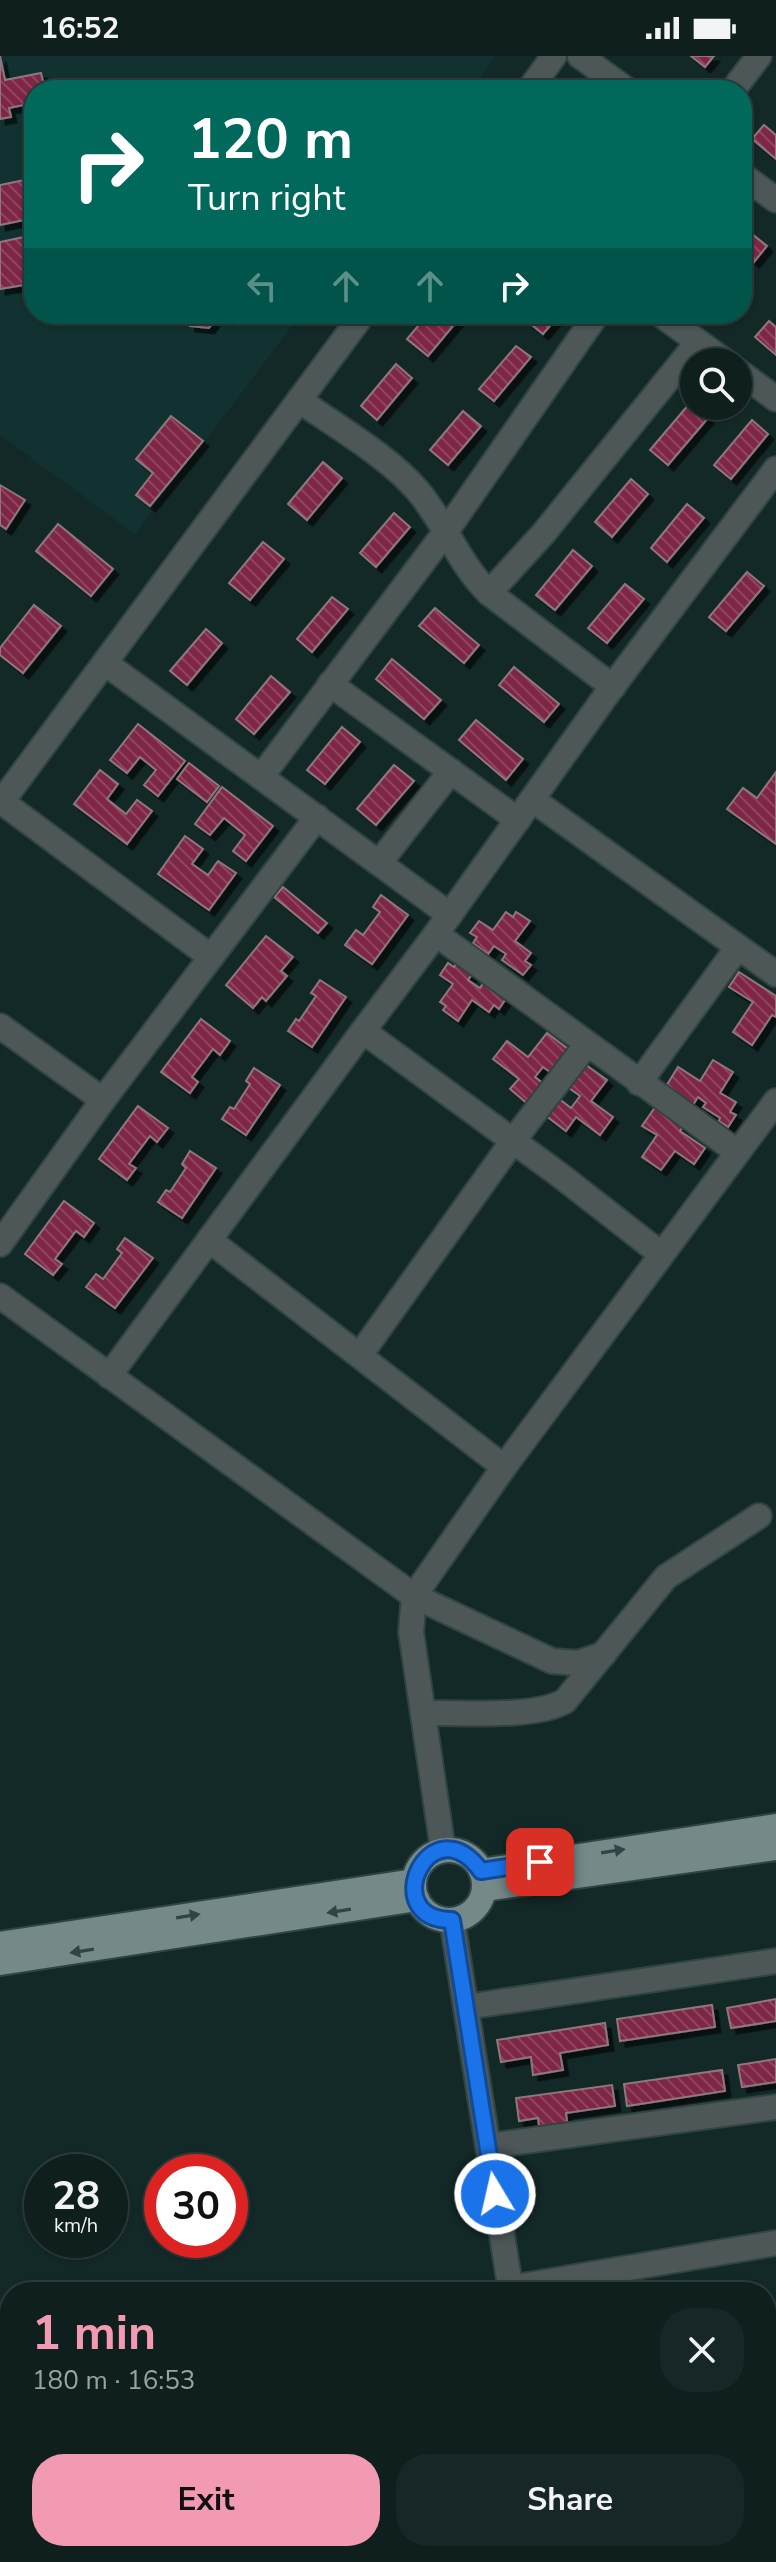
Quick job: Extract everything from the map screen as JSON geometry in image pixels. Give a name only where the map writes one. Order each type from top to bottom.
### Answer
[{"type":"main road","points":[[482,1880],[776,1826]]},
{"type":"main road","points":[[482,1880],[776,1848]]},
{"type":"main road","points":[[443,1850],[458,1851],[472,1858],[482,1880],[476,1906],[462,1917],[452,1920],[431,1915],[415,1890],[416,1872],[426,1858],[443,1850]]},
{"type":"main road","points":[[0,1944],[415,1890]]},
{"type":"main road","points":[[0,1963],[415,1890]]},
{"type":"street","points":[[536,80],[554,56]]},
{"type":"street","points":[[580,56],[613,80]]},
{"type":"street","points":[[741,80],[759,56]]},
{"type":"street","points":[[752,182],[776,200]]},
{"type":"street","points":[[211,957],[1,803],[356,324]]},
{"type":"street","points":[[261,777],[447,530],[590,324]]},
{"type":"street","points":[[674,324],[706,348]]},
{"type":"street","points":[[489,593],[543,534],[698,342]]},
{"type":"street","points":[[752,381],[776,399]]},
{"type":"street","points":[[299,400],[367,448],[417,490],[447,530],[466,567],[489,593],[613,687]]},
{"type":"street","points":[[109,1376],[776,469]]},
{"type":"street","points":[[105,663],[379,863],[443,924],[587,1044],[736,1151]]},
{"type":"street","points":[[330,684],[518,820]]},
{"type":"street","points":[[379,863],[451,771]]},
{"type":"street","points":[[533,800],[776,974]]},
{"type":"street","points":[[0,1244],[103,1100],[317,817]]},
{"type":"street","points":[[639,1083],[738,947]]},
{"type":"street","points":[[0,1026],[103,1100]]},
{"type":"street","points":[[363,1031],[661,1254]]},
{"type":"street","points":[[360,1355],[513,1141],[587,1044]]},
{"type":"street","points":[[443,1850],[411,1632],[414,1596],[504,1467],[776,1101]]},
{"type":"street","points":[[209,1240],[504,1467]]},
{"type":"street","points":[[0,1296],[414,1596],[552,1661],[578,1663],[604,1654]]},
{"type":"street","points":[[423,1713],[554,1708],[577,1689],[666,1577],[759,1516]]},
{"type":"street","points":[[452,1920],[509,2282]]},
{"type":"street","points":[[466,2007],[776,1961]]},
{"type":"street","points":[[488,2146],[776,2107]]},
{"type":"street","points":[[555,2282],[776,2243]]},
{"type":"shaded area","points":[[0,56],[496,56],[478,80],[24,80],[24,324],[293,324],[135,534],[0,435]]},
{"type":"building","points":[[0,56],[5,80],[41,73],[43,80],[24,80],[24,105],[9,108],[11,117],[0,119]]},
{"type":"building","points":[[691,56],[714,56],[705,67]]},
{"type":"building","points":[[764,125],[776,135],[776,159],[752,139]]},
{"type":"building","points":[[24,180],[24,220],[0,225],[0,185]]},
{"type":"building","points":[[752,234],[767,246],[754,262],[752,260]]},
{"type":"building","points":[[24,237],[24,285],[0,289],[0,242]]},
{"type":"building","points":[[769,321],[776,327],[776,355],[755,337]]},
{"type":"building","points":[[190,324],[212,324],[209,328]]},
{"type":"building","points":[[420,324],[455,324],[428,356],[407,339]]},
{"type":"building","points":[[531,324],[552,324],[543,334]]},
{"type":"building","points":[[516,346],[531,357],[494,401],[479,389]]},
{"type":"building","points":[[396,364],[412,378],[377,420],[361,406]]},
{"type":"building","points":[[463,411],[481,426],[448,465],[430,450]]},
{"type":"building","points":[[680,415],[680,420],[706,420],[668,465],[650,450]]},
{"type":"building","points":[[171,416],[203,441],[150,506],[136,495],[153,473],[136,459]]},
{"type":"building","points":[[752,420],[768,434],[731,479],[714,465]]},
{"type":"building","points":[[323,462],[342,478],[307,520],[288,504]]},
{"type":"building","points":[[631,479],[648,494],[612,537],[595,522]]},
{"type":"building","points":[[0,485],[25,500],[6,529],[0,525]]},
{"type":"building","points":[[687,504],[704,518],[667,562],[651,548]]},
{"type":"building","points":[[394,513],[410,527],[376,567],[360,553]]},
{"type":"building","points":[[58,524],[113,569],[91,596],[36,551]]},
{"type":"building","points":[[263,542],[284,559],[250,600],[229,583]]},
{"type":"building","points":[[573,550],[592,566],[555,610],[536,595]]},
{"type":"building","points":[[747,572],[764,586],[726,631],[709,617]]},
{"type":"building","points":[[625,584],[644,599],[607,643],[588,628]]},
{"type":"building","points":[[332,597],[348,609],[312,652],[297,639]]},
{"type":"building","points":[[34,605],[61,626],[23,673],[0,655],[0,648]]},
{"type":"building","points":[[435,608],[479,645],[464,663],[419,626]]},
{"type":"building","points":[[206,629],[222,643],[187,685],[170,671]]},
{"type":"building","points":[[392,659],[441,700],[424,719],[376,679]]},
{"type":"building","points":[[514,667],[559,704],[544,722],[499,685]]},
{"type":"building","points":[[271,676],[290,692],[254,734],[236,719]]},
{"type":"building","points":[[476,720],[523,759],[506,780],[459,740]]},
{"type":"building","points":[[138,724],[185,761],[158,796],[144,785],[156,770],[140,757],[127,773],[110,760]]},
{"type":"building","points":[[342,727],[360,742],[325,784],[307,770]]},
{"type":"building","points":[[189,763],[219,786],[207,802],[177,779]]},
{"type":"building","points":[[394,765],[414,781],[376,825],[357,809]]},
{"type":"building","points":[[100,770],[118,784],[107,799],[126,814],[137,800],[152,811],[127,844],[74,804]]},
{"type":"building","points":[[776,772],[776,844],[727,809],[743,788],[757,798]]},
{"type":"building","points":[[222,787],[273,826],[246,861],[233,851],[245,835],[224,818],[210,835],[195,824]]},
{"type":"building","points":[[185,836],[203,849],[192,864],[208,875],[218,861],[236,873],[209,910],[158,874]]},
{"type":"building","points":[[283,887],[327,923],[318,933],[274,897]]},
{"type":"building","points":[[381,895],[408,915],[372,964],[345,945],[356,930],[363,935],[380,912],[373,907]]},
{"type":"building","points":[[506,912],[513,917],[516,912],[530,921],[515,941],[531,953],[525,961],[531,965],[523,975],[502,960],[506,954],[494,946],[488,954],[473,943],[477,937],[470,933],[479,921],[493,930]]},
{"type":"building","points":[[266,936],[293,957],[281,971],[287,976],[266,1001],[262,997],[253,1008],[226,985]]},
{"type":"building","points":[[457,962],[473,973],[468,980],[480,988],[484,982],[507,997],[499,1009],[494,1005],[489,1012],[472,1000],[458,1021],[443,1010],[446,1006],[440,1002],[453,984],[440,975],[448,963],[454,967]]},
{"type":"building","points":[[739,972],[776,996],[776,1017],[772,1015],[752,1045],[733,1032],[753,1002],[729,987]]},
{"type":"building","points":[[320,980],[346,997],[312,1047],[288,1031],[316,996],[311,993]]},
{"type":"building","points":[[201,1019],[230,1041],[220,1055],[213,1049],[192,1077],[198,1082],[190,1093],[161,1072]]},
{"type":"building","points":[[547,1033],[568,1049],[550,1072],[543,1067],[535,1077],[545,1085],[529,1105],[510,1089],[519,1079],[493,1059],[507,1041],[528,1057]]},
{"type":"building","points":[[713,1060],[733,1072],[720,1093],[736,1102],[730,1112],[736,1115],[728,1127],[703,1107],[706,1103],[698,1097],[693,1105],[665,1088],[678,1067],[700,1081]]},
{"type":"building","points":[[586,1065],[607,1080],[591,1101],[613,1117],[600,1135],[576,1117],[566,1131],[545,1115],[558,1098],[571,1108],[580,1096],[569,1088]]},
{"type":"building","points":[[254,1068],[280,1085],[246,1135],[222,1119],[230,1107],[234,1109],[250,1084],[246,1081]]},
{"type":"building","points":[[138,1106],[168,1128],[157,1142],[150,1136],[129,1164],[136,1168],[127,1180],[99,1159]]},
{"type":"building","points":[[656,1106],[684,1125],[680,1131],[705,1148],[694,1164],[675,1151],[661,1170],[642,1157],[657,1135],[642,1126]]},
{"type":"building","points":[[190,1151],[216,1168],[182,1218],[158,1202],[166,1190],[170,1192],[186,1168],[182,1164]]},
{"type":"building","points":[[64,1201],[94,1223],[84,1237],[76,1231],[55,1259],[62,1264],[53,1275],[25,1254]]},
{"type":"building","points":[[125,1238],[153,1258],[115,1308],[86,1287],[96,1274],[103,1279],[122,1253],[117,1249]]},
{"type":"building","points":[[776,1999],[776,2021],[731,2028],[727,2008]]},
{"type":"building","points":[[712,2005],[715,2027],[620,2041],[617,2019]]},
{"type":"building","points":[[605,2023],[608,2045],[560,2053],[563,2070],[533,2075],[531,2057],[501,2062],[497,2040]]},
{"type":"building","points":[[776,2059],[776,2082],[742,2087],[738,2065]]},
{"type":"building","points":[[722,2070],[725,2091],[627,2106],[624,2084]]},
{"type":"building","points":[[612,2085],[615,2106],[566,2113],[568,2129],[540,2133],[538,2118],[519,2121],[516,2098]]},
{"type":"route","points":[[495,2194],[452,1920],[438,1918],[425,1911],[417,1899],[414,1881],[420,1864],[443,1850],[458,1851],[472,1858],[481,1871],[540,1862]]}]
